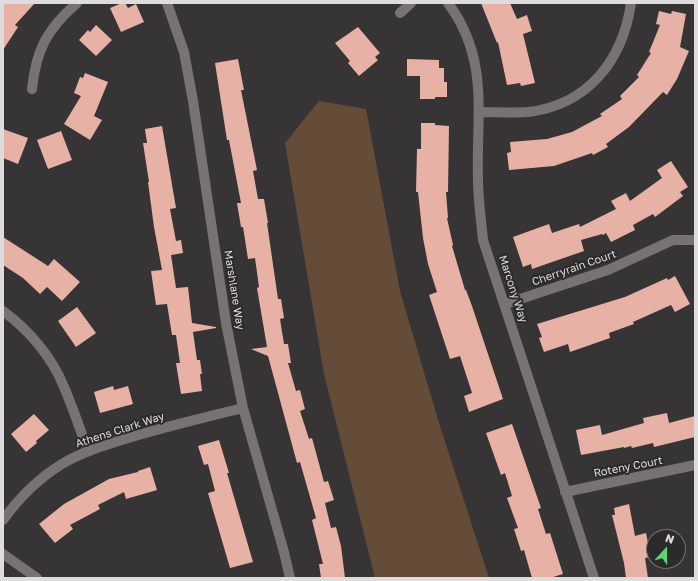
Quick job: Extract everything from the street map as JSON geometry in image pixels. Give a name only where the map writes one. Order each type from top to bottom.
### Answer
[{"type":"street","points":[[32,89],[37,57],[46,36],[77,3]]},
{"type":"street","name":"Marshlane Way","points":[[167,3],[184,52],[226,324],[243,408],[290,578]]},
{"type":"street","points":[[400,13],[411,3]]},
{"type":"street","name":"Marcony Way","points":[[448,3],[456,15],[468,42],[477,72],[480,112],[478,178],[483,240],[594,578]]},
{"type":"street","points":[[480,112],[528,112],[564,102],[580,94],[607,68],[618,49],[625,30],[631,3]]},
{"type":"street","name":"Cherryrain Court","points":[[505,304],[608,270],[673,240],[695,240]]},
{"type":"street","points":[[3,311],[15,320],[37,342],[50,361],[64,385],[88,450]]},
{"type":"street","name":"Athens Clark Way","points":[[3,520],[13,505],[38,480],[62,463],[88,450],[157,429],[243,408]]},
{"type":"street","name":"Roteny Court","points":[[565,492],[695,465]]},
{"type":"street","points":[[3,554],[37,578]]},
{"type":"shaded area","points":[[319,101],[366,109],[400,291],[439,423],[489,578],[375,578],[324,374],[285,143]]},
{"type":"building","points":[[3,3],[35,3],[15,25],[18,27],[3,50]]},
{"type":"building","points":[[125,3],[128,8],[136,4],[144,22],[121,32],[110,8]]},
{"type":"building","points":[[481,3],[510,3],[517,19],[527,15],[532,31],[523,34],[535,83],[521,86],[520,83],[507,85],[498,42],[497,43]]},
{"type":"building","points":[[659,11],[671,14],[672,11],[686,14],[680,47],[689,51],[677,79],[667,95],[663,92],[629,127],[606,144],[608,147],[593,155],[592,153],[554,166],[509,170],[507,153],[511,152],[510,142],[547,139],[572,132],[602,116],[600,114],[622,99],[620,96],[639,77],[637,75],[651,53],[649,52],[660,25],[656,24]]},
{"type":"building","points":[[96,25],[112,40],[96,56],[79,40],[88,30],[90,32]]},
{"type":"building","points":[[358,27],[380,53],[375,57],[378,60],[359,76],[348,63],[350,61],[335,43]]},
{"type":"building","points":[[238,59],[244,90],[241,90],[257,170],[253,171],[258,199],[264,199],[278,299],[281,299],[284,318],[280,319],[284,344],[288,344],[291,363],[288,363],[296,391],[300,390],[305,409],[300,411],[309,439],[312,438],[324,482],[328,481],[334,500],[325,503],[331,528],[336,527],[341,546],[345,578],[321,578],[319,564],[323,564],[312,520],[316,518],[300,462],[297,463],[268,356],[251,349],[267,347],[257,288],[259,287],[255,258],[248,259],[243,227],[241,227],[237,203],[241,203],[229,140],[227,140],[215,63]]},
{"type":"building","points":[[407,59],[439,60],[439,68],[444,68],[444,82],[447,82],[447,97],[420,99],[420,76],[407,76]]},
{"type":"building","points":[[85,73],[108,82],[94,116],[102,120],[90,140],[64,124],[81,96],[74,93],[80,77],[83,78]]},
{"type":"building","points":[[421,123],[435,123],[435,125],[449,126],[448,192],[446,192],[447,218],[452,246],[465,290],[472,306],[503,399],[469,412],[464,396],[472,393],[460,356],[450,359],[429,295],[437,292],[428,264],[423,238],[418,192],[416,192],[417,149],[421,149]]},
{"type":"building","points":[[162,126],[176,208],[170,209],[176,241],[181,240],[183,253],[171,255],[176,288],[188,287],[192,323],[216,327],[193,332],[197,360],[200,360],[202,391],[181,394],[176,363],[180,363],[176,335],[172,335],[167,304],[156,305],[151,271],[162,270],[154,227],[143,143],[147,143],[145,129]]},
{"type":"building","points":[[3,129],[28,138],[18,164],[3,158]]},
{"type":"building","points":[[61,131],[72,160],[48,169],[37,140]]},
{"type":"building","points":[[671,161],[688,187],[680,192],[683,196],[655,217],[653,214],[633,225],[635,230],[611,242],[606,233],[603,235],[602,234],[581,240],[584,251],[532,269],[531,264],[523,267],[513,237],[549,224],[552,233],[579,224],[580,227],[616,209],[611,201],[626,193],[630,201],[662,178],[657,170]]},
{"type":"building","points":[[3,237],[48,266],[54,259],[80,282],[62,301],[47,287],[40,294],[23,278],[3,265]]},
{"type":"building","points":[[675,276],[690,304],[675,312],[671,305],[633,322],[634,324],[609,333],[610,338],[570,352],[568,344],[544,352],[539,338],[542,337],[537,324],[625,297],[667,278],[668,280]]},
{"type":"building","points":[[77,307],[96,333],[76,347],[58,321]]},
{"type":"building","points":[[113,386],[114,390],[128,386],[133,404],[100,413],[94,392]]},
{"type":"building","points":[[667,413],[669,423],[695,416],[695,437],[654,447],[653,443],[632,448],[631,446],[581,455],[576,430],[600,425],[602,435],[644,423],[643,418]]},
{"type":"building","points":[[34,414],[49,430],[26,452],[11,434]]},
{"type":"building","points":[[512,424],[541,508],[538,509],[546,534],[550,533],[563,574],[550,578],[532,578],[524,550],[521,551],[514,529],[518,528],[507,498],[512,496],[505,473],[501,475],[486,433]]},
{"type":"building","points":[[219,440],[253,562],[230,568],[208,493],[215,491],[208,464],[204,465],[198,446]]},
{"type":"building","points":[[150,467],[157,490],[126,499],[124,492],[98,505],[100,509],[70,525],[73,529],[55,543],[39,524],[64,504],[109,479],[138,472]]},
{"type":"building","points":[[629,504],[635,536],[646,533],[645,558],[648,578],[626,578],[624,563],[612,515],[615,515],[614,508]]}]
